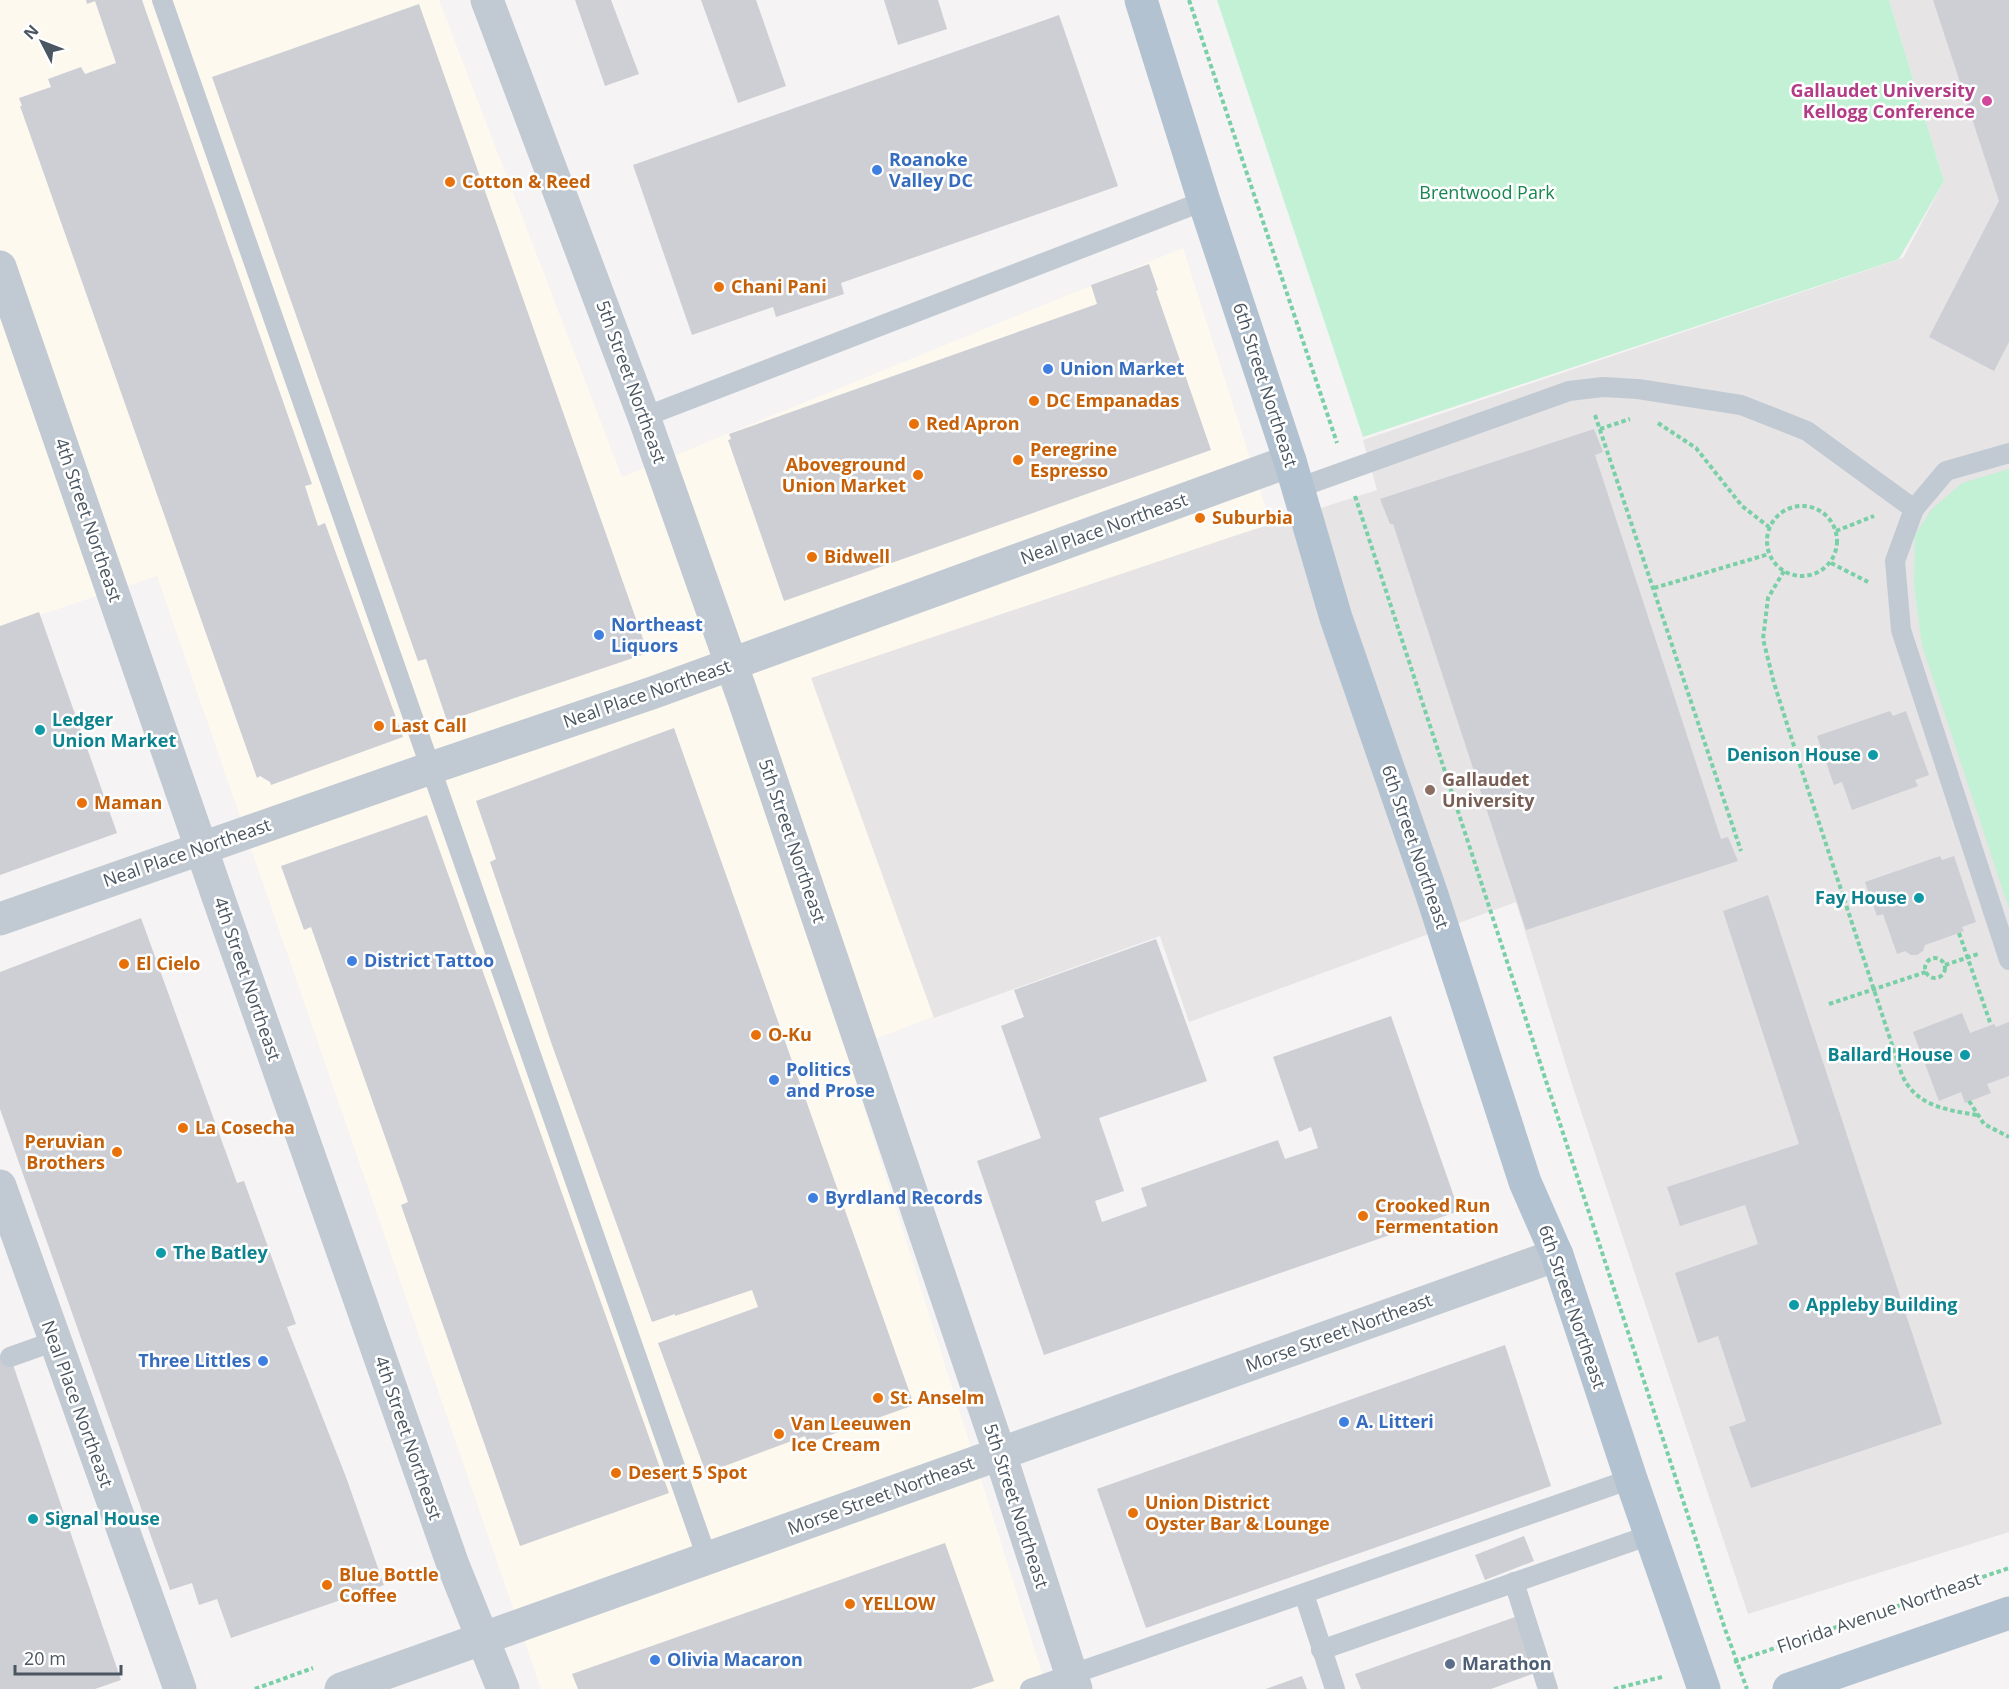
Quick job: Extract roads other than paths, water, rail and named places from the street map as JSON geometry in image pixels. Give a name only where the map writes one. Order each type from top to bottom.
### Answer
[{"type":"main road","name":"6th Street Northeast","points":[[1141,0],[1294,474],[1336,618],[1432,895],[1525,1182],[1557,1255],[1704,1689]]},
{"type":"main road","points":[[1790,1689],[1828,1683],[2009,1613]]},
{"type":"street","name":"5th Street Northeast","points":[[488,0],[644,417],[731,664],[1000,1454],[1073,1682]]},
{"type":"street","name":"4th Street Northeast","points":[[0,267],[449,1554],[502,1689]]},
{"type":"street","name":"Neal Place Northeast","points":[[0,919],[731,664],[1294,474]]},
{"type":"street","name":"Neal Place Northeast","points":[[0,1186],[180,1689]]},
{"type":"street","name":"Morse Street Northeast","points":[[341,1689],[1557,1255]]},
{"type":"lane","points":[[162,0],[707,1558]]},
{"type":"lane","points":[[644,417],[1204,201]]},
{"type":"lane","points":[[1294,474],[1569,391],[1604,387],[1638,389],[1740,405],[1807,431],[1914,509]]},
{"type":"lane","points":[[2009,453],[1946,471],[1914,509],[1895,561],[1901,630],[2009,960]]},
{"type":"lane","points":[[10,1357],[55,1341]]},
{"type":"lane","points":[[1030,1689],[1073,1682],[1304,1594],[1631,1479]]},
{"type":"lane","points":[[1321,1650],[1650,1535]]},
{"type":"lane","points":[[1514,1582],[1548,1689]]},
{"type":"lane","points":[[1304,1594],[1335,1689]]},
{"type":"place","name":"Gallaudet University Kellogg Conference","points":[[1987,101]]},
{"type":"place","name":"Roanoke Valley DC","points":[[877,170]]},
{"type":"place","name":"Cotton & Reed","points":[[450,182]]},
{"type":"place","name":"Chani Pani","points":[[719,287]]},
{"type":"place","name":"Union Market","points":[[1048,369]]},
{"type":"place","name":"DC Empanadas","points":[[1034,401]]},
{"type":"place","name":"Red Apron","points":[[914,424]]},
{"type":"place","name":"Peregrine Espresso","points":[[1018,460]]},
{"type":"place","name":"Aboveground Union Market","points":[[918,475]]},
{"type":"place","name":"Suburbia","points":[[1200,518]]},
{"type":"place","name":"Bidwell","points":[[812,557]]},
{"type":"place","name":"Northeast Liquors","points":[[599,635]]},
{"type":"place","name":"Last Call","points":[[379,726]]},
{"type":"place","name":"Ledger Union Market","points":[[40,730]]},
{"type":"place","name":"Denison House","points":[[1873,755]]},
{"type":"place","name":"Gallaudet University","points":[[1430,790]]},
{"type":"place","name":"Maman","points":[[82,803]]},
{"type":"place","name":"Fay House","points":[[1919,898]]},
{"type":"place","name":"District Tattoo","points":[[352,961]]},
{"type":"place","name":"El Cielo","points":[[124,964]]},
{"type":"place","name":"O-Ku","points":[[756,1035]]},
{"type":"place","name":"Ballard House","points":[[1965,1055]]},
{"type":"place","name":"Politics and Prose","points":[[774,1080]]},
{"type":"place","name":"La Cosecha","points":[[183,1128]]},
{"type":"place","name":"Peruvian Brothers","points":[[117,1152]]},
{"type":"place","name":"Byrdland Records","points":[[813,1198]]},
{"type":"place","name":"Crooked Run Fermentation","points":[[1363,1216]]},
{"type":"place","name":"The Batley","points":[[161,1253]]},
{"type":"place","name":"Appleby Building","points":[[1794,1305]]},
{"type":"place","name":"Three Littles","points":[[263,1361]]},
{"type":"place","name":"St. Anselm","points":[[878,1398]]},
{"type":"place","name":"A. Litteri","points":[[1344,1422]]},
{"type":"place","name":"Van Leeuwen Ice Cream","points":[[779,1434]]},
{"type":"place","name":"Desert 5 Spot","points":[[616,1473]]},
{"type":"place","name":"Union District Oyster Bar & Lounge","points":[[1133,1513]]},
{"type":"place","name":"Signal House","points":[[33,1519]]},
{"type":"place","name":"Blue Bottle Coffee","points":[[327,1585]]},
{"type":"place","name":"YELLOW","points":[[850,1604]]},
{"type":"place","name":"Olivia Macaron","points":[[655,1660]]},
{"type":"place","name":"Marathon","points":[[1450,1664]]},
{"type":"park label","name":"Brentwood Park","points":[[1487,193]]}]
